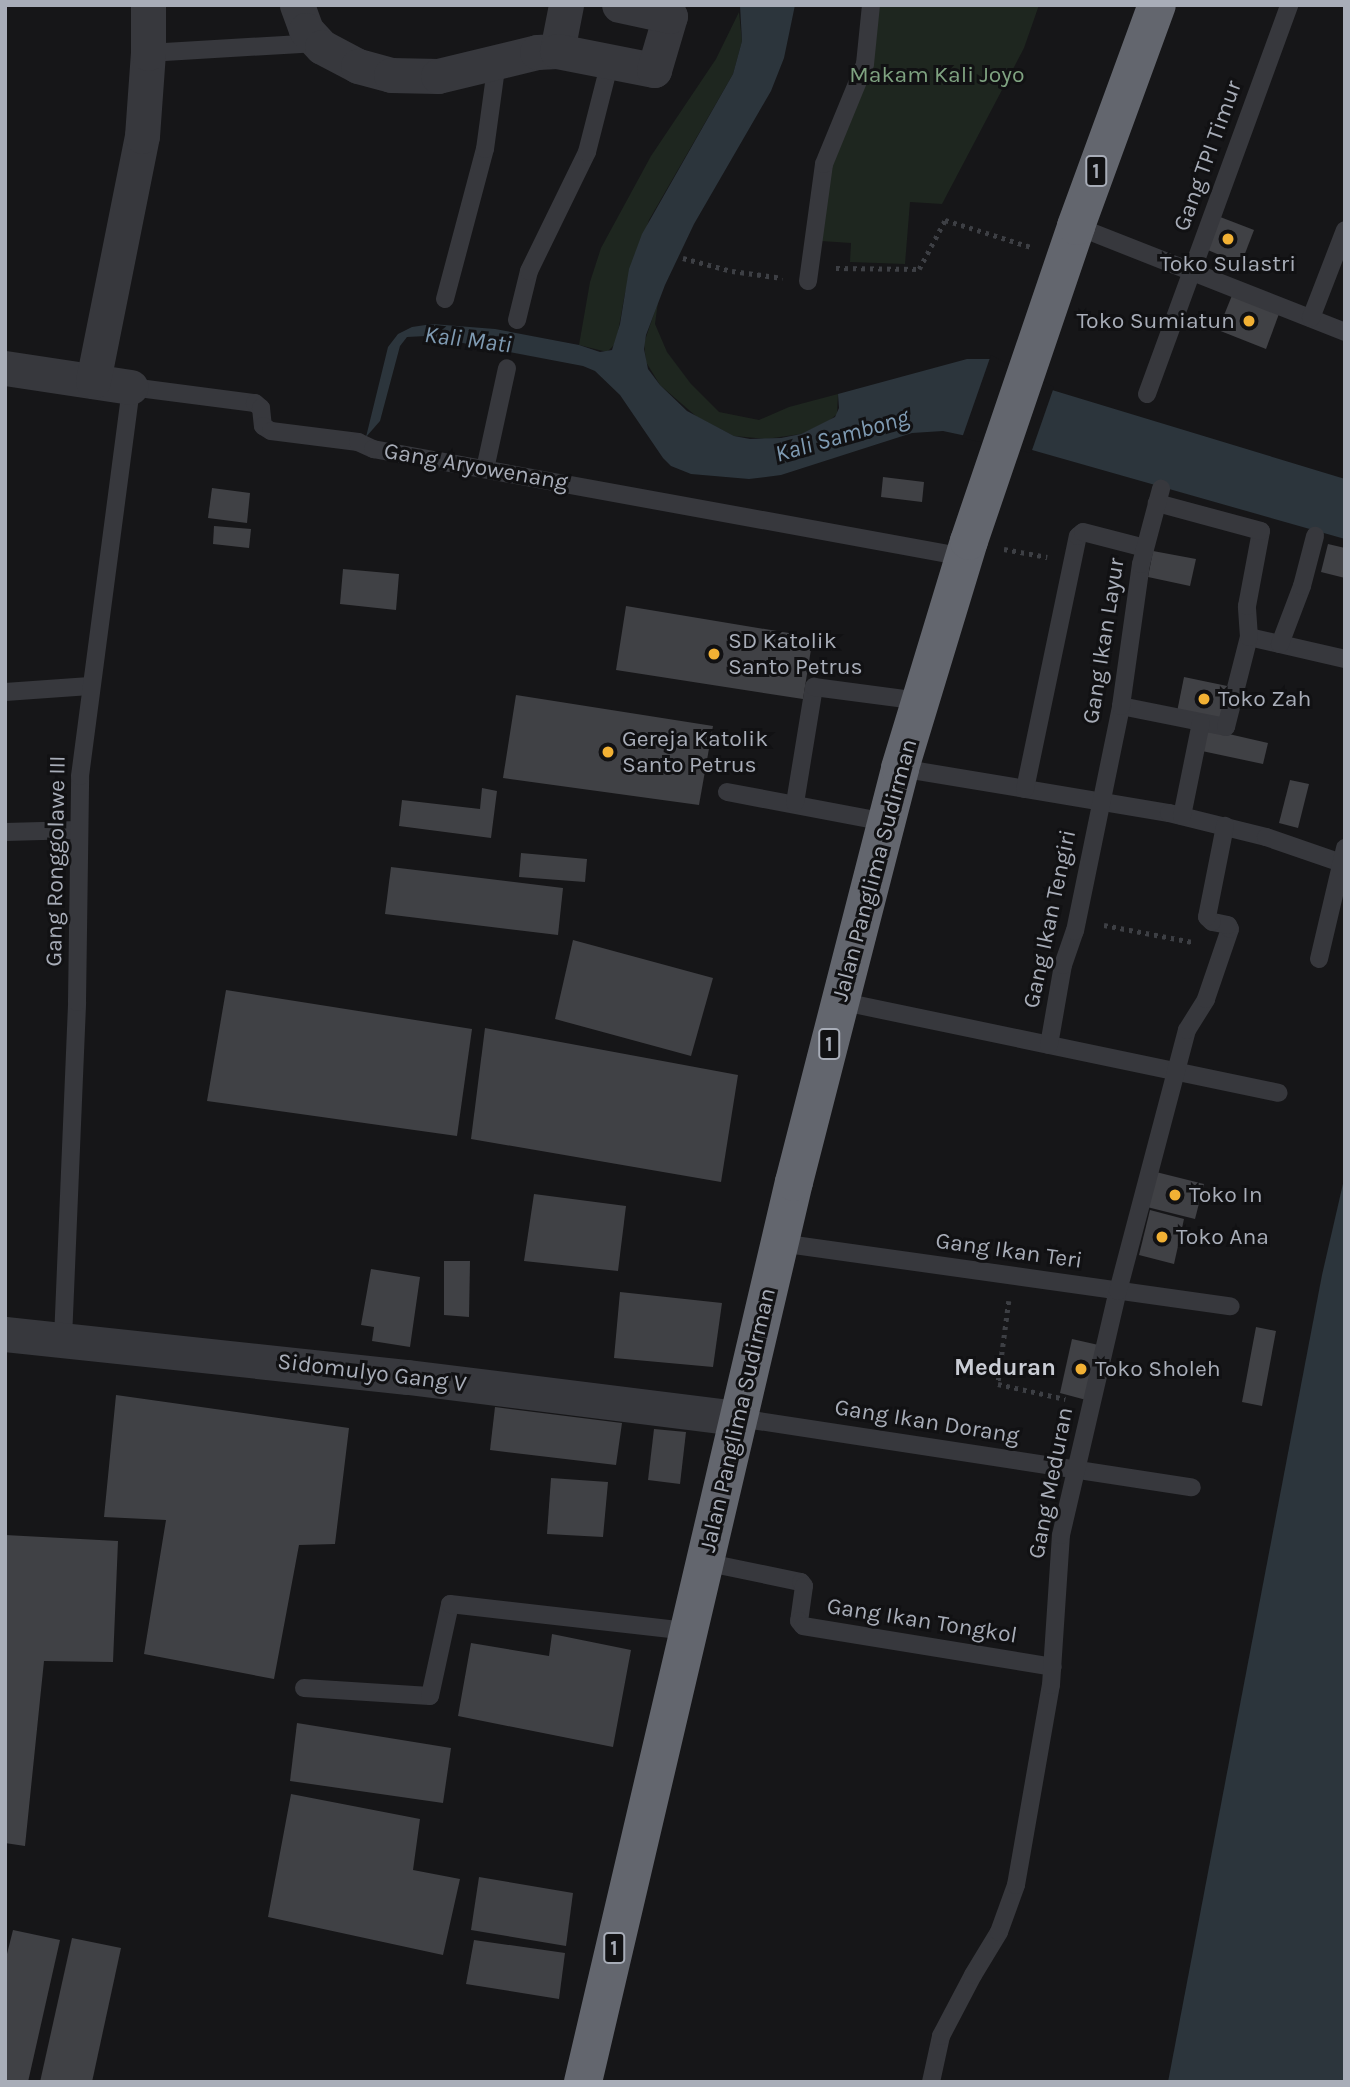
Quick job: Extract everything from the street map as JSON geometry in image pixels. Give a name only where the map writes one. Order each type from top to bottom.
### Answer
[{"type":"highway","name":"Jalan Panglima Sudirman","points":[[583,2082],[780,1243],[900,768],[967,549],[1071,242],[1157,5]]},
{"type":"street","points":[[93,381],[142,136],[148,54],[148,5]]},
{"type":"street","points":[[297,5],[306,30],[318,43],[358,66],[404,77],[438,76],[497,61],[557,51],[654,70],[672,10],[619,5]]},
{"type":"street","points":[[557,51],[566,5]]},
{"type":"street","name":"Gang Aryowenang","points":[[5,368],[131,387]]},
{"type":"street","name":"Sidomulyo Gang V","points":[[5,1334],[739,1418]]},
{"type":"lane","points":[[809,274],[824,164],[865,64],[871,5]]},
{"type":"lane","name":"Gang TPI Timur","points":[[1147,394],[1289,5]]},
{"type":"lane","points":[[148,54],[318,43]]},
{"type":"lane","points":[[445,299],[485,149],[497,61]]},
{"type":"lane","points":[[517,320],[529,271],[587,152],[610,62]]},
{"type":"lane","points":[[1311,318],[1345,230]]},
{"type":"lane","name":"Gang TPI Timur","points":[[1071,242],[1192,272],[1345,332]]},
{"type":"lane","points":[[485,469],[507,368]]},
{"type":"lane","name":"Gang Aryowenang","points":[[131,387],[255,404],[274,432],[358,442],[373,449],[485,469],[967,549]]},
{"type":"lane","name":"Gang Ronggolawe III","points":[[63,1339],[77,1002],[82,748],[131,387]]},
{"type":"lane","name":"Gang Ikan Layur","points":[[1100,802],[1121,706],[1144,548],[1159,496],[1261,531],[1247,606],[1249,637]]},
{"type":"lane","points":[[1025,789],[1076,539],[1083,532],[1144,548]]},
{"type":"lane","points":[[1280,644],[1302,586],[1315,536]]},
{"type":"lane","points":[[1121,706],[1227,726],[1249,637],[1345,659]]},
{"type":"lane","points":[[5,692],[90,686]]},
{"type":"lane","points":[[794,803],[814,687],[921,701]]},
{"type":"lane","points":[[1182,817],[1201,723]]},
{"type":"lane","points":[[900,768],[1182,817],[1343,856],[1319,959]]},
{"type":"lane","points":[[727,792],[886,822]]},
{"type":"lane","name":"Gang Ikan Tengiri","points":[[1049,1045],[1063,965],[1077,919],[1100,802]]},
{"type":"lane","points":[[1224,948],[1229,926],[1212,922],[1208,917],[1225,826]]},
{"type":"lane","points":[[5,832],[79,830]]},
{"type":"lane","name":"Gang Meduran","points":[[930,2082],[936,2051],[946,2026],[999,1932],[1014,1893],[1053,1667],[1059,1549],[1076,1469],[1118,1291],[1187,1030],[1206,999],[1224,948]]},
{"type":"lane","name":"Gang Ikan Tengiri","points":[[839,1001],[1278,1093]]},
{"type":"lane","name":"Gang Ikan Teri","points":[[780,1243],[1231,1307]]},
{"type":"lane","name":"Gang Ikan Dorang","points":[[739,1418],[1192,1487]]},
{"type":"lane","name":"Gang Ikan Tongkol","points":[[704,1562],[801,1582],[803,1591],[799,1621],[803,1626],[1053,1667]]},
{"type":"lane","points":[[304,1688],[430,1696],[450,1604],[688,1631]]},
{"type":"path","points":[[683,258],[732,271],[809,274],[919,269],[945,220],[1071,242]]},
{"type":"path","points":[[967,549],[1072,562]]},
{"type":"path","points":[[1077,919],[1224,948]]},
{"type":"path","points":[[1013,1276],[999,1384],[1091,1404]]},
{"type":"green space","name":"Makam Kali Joyo","points":[[878,5],[1039,5],[1024,48],[942,204],[910,202],[905,264],[850,262],[851,243],[821,241],[831,162],[873,58]]},
{"type":"green space","points":[[739,12],[742,41],[733,74],[649,220],[625,293],[616,343],[607,352],[579,345],[590,282],[601,248],[651,156],[716,59]]},
{"type":"green space","points":[[658,302],[655,324],[667,352],[691,384],[719,412],[759,420],[789,407],[838,394],[837,414],[829,421],[801,434],[766,439],[734,436],[697,417],[660,385],[646,362],[644,343]]},
{"type":"water","points":[[740,5],[795,5],[784,58],[771,91],[694,224],[665,285],[646,335],[644,349],[648,369],[687,411],[734,436],[750,439],[781,438],[801,434],[835,417],[839,408],[838,394],[967,359],[993,359],[1052,390],[1345,479],[1345,539],[1032,450],[943,431],[912,433],[781,475],[749,479],[691,474],[671,466],[663,458],[620,395],[595,371],[583,366],[426,336],[407,337],[400,346],[380,421],[366,437],[388,347],[398,334],[412,327],[432,324],[495,329],[579,345],[600,352],[612,350],[620,324],[629,269],[642,234],[733,74],[742,41]]},
{"type":"water","points":[[1345,1175],[1345,2082],[1168,2082],[1322,1275]]},
{"type":"pier","points":[[991,355],[1054,387],[1031,453],[962,438]]},
{"type":"building","name":"Toko Sulastri","points":[[1215,215],[1254,230],[1241,264],[1203,248]]},
{"type":"building","name":"Toko Sumiatun","points":[[1233,293],[1280,311],[1266,349],[1218,330]]},
{"type":"building","points":[[883,477],[924,482],[922,502],[881,497]]},
{"type":"building","points":[[212,488],[250,493],[247,523],[208,518]]},
{"type":"building","points":[[214,526],[251,529],[249,548],[213,544]]},
{"type":"building","points":[[1328,544],[1345,548],[1345,578],[1321,572]]},
{"type":"building","points":[[1153,551],[1196,559],[1190,586],[1148,577]]},
{"type":"building","points":[[343,569],[399,574],[396,610],[340,604]]},
{"type":"building","name":"SD Katolik Santo Petrus","points":[[626,606],[813,637],[803,699],[616,670]]},
{"type":"building","name":"Toko Zah","points":[[1184,677],[1232,687],[1224,722],[1177,712]]},
{"type":"building","name":"Gereja Katolik Santo Petrus","points":[[516,695],[713,726],[699,805],[503,778]]},
{"type":"building","points":[[1207,729],[1268,743],[1263,764],[1202,751]]},
{"type":"building","points":[[1290,780],[1309,784],[1298,828],[1279,823]]},
{"type":"building","points":[[482,788],[497,791],[491,838],[399,826],[402,800],[480,809]]},
{"type":"building","points":[[521,853],[587,859],[585,882],[519,877]]},
{"type":"building","points":[[391,867],[563,888],[558,935],[385,914]]},
{"type":"building","points":[[573,940],[713,978],[691,1056],[555,1019]]},
{"type":"building","points":[[226,990],[472,1029],[457,1136],[207,1101]]},
{"type":"building","points":[[485,1028],[738,1075],[721,1182],[471,1139]]},
{"type":"building","name":"Toko In","points":[[1156,1172],[1204,1184],[1195,1219],[1147,1207]]},
{"type":"building","points":[[534,1194],[626,1206],[618,1271],[524,1261]]},
{"type":"building","name":"Toko Ana","points":[[1150,1210],[1184,1219],[1174,1264],[1139,1255]]},
{"type":"building","points":[[444,1261],[470,1261],[469,1317],[444,1315]]},
{"type":"building","points":[[371,1269],[420,1277],[410,1347],[372,1341],[374,1327],[361,1325]]},
{"type":"building","points":[[620,1292],[722,1303],[713,1367],[614,1358]]},
{"type":"building","points":[[1256,1327],[1276,1331],[1262,1406],[1242,1402]]},
{"type":"building","name":"Toko Sholeh","points":[[1072,1339],[1103,1346],[1090,1401],[1060,1393]]},
{"type":"building","points":[[116,1395],[349,1428],[335,1544],[299,1545],[274,1679],[144,1654],[166,1520],[104,1517]]},
{"type":"building","points":[[495,1407],[622,1423],[616,1465],[490,1450]]},
{"type":"building","points":[[654,1429],[686,1432],[680,1484],[648,1480]]},
{"type":"building","points":[[551,1478],[608,1482],[603,1537],[547,1534]]},
{"type":"building","points":[[5,1535],[118,1541],[113,1662],[44,1661],[25,1846],[5,1843]]},
{"type":"building","points":[[552,1634],[631,1650],[613,1747],[458,1716],[471,1643],[549,1656]]},
{"type":"building","points":[[297,1723],[451,1748],[443,1803],[290,1781]]},
{"type":"building","points":[[291,1794],[420,1819],[413,1870],[460,1879],[443,1955],[268,1917]]},
{"type":"building","points":[[479,1877],[573,1893],[566,1946],[471,1930]]},
{"type":"building","points":[[13,1930],[60,1940],[28,2082],[5,2082],[5,1962]]},
{"type":"building","points":[[72,1938],[121,1948],[92,2082],[40,2082]]},
{"type":"building","points":[[474,1940],[565,1953],[559,1999],[466,1984]]},
{"type":"place","name":"Toko Sulastri","points":[[1228,239]]},
{"type":"place","name":"Toko Sumiatun","points":[[1249,321]]},
{"type":"place","name":"SD Katolik Santo Petrus","points":[[714,654]]},
{"type":"place","name":"Toko Zah","points":[[1204,699]]},
{"type":"place","name":"Gereja Katolik Santo Petrus","points":[[608,752]]},
{"type":"place","name":"Toko In","points":[[1175,1195]]},
{"type":"place","name":"Toko Ana","points":[[1162,1237]]},
{"type":"place","name":"Toko Sholeh","points":[[1081,1369]]},
{"type":"district","name":"Meduran","points":[[1005,1368]]},
{"type":"water label","name":"Kali Mati","points":[[468,340]]},
{"type":"water label","name":"Kali Sambong","points":[[842,436]]}]
